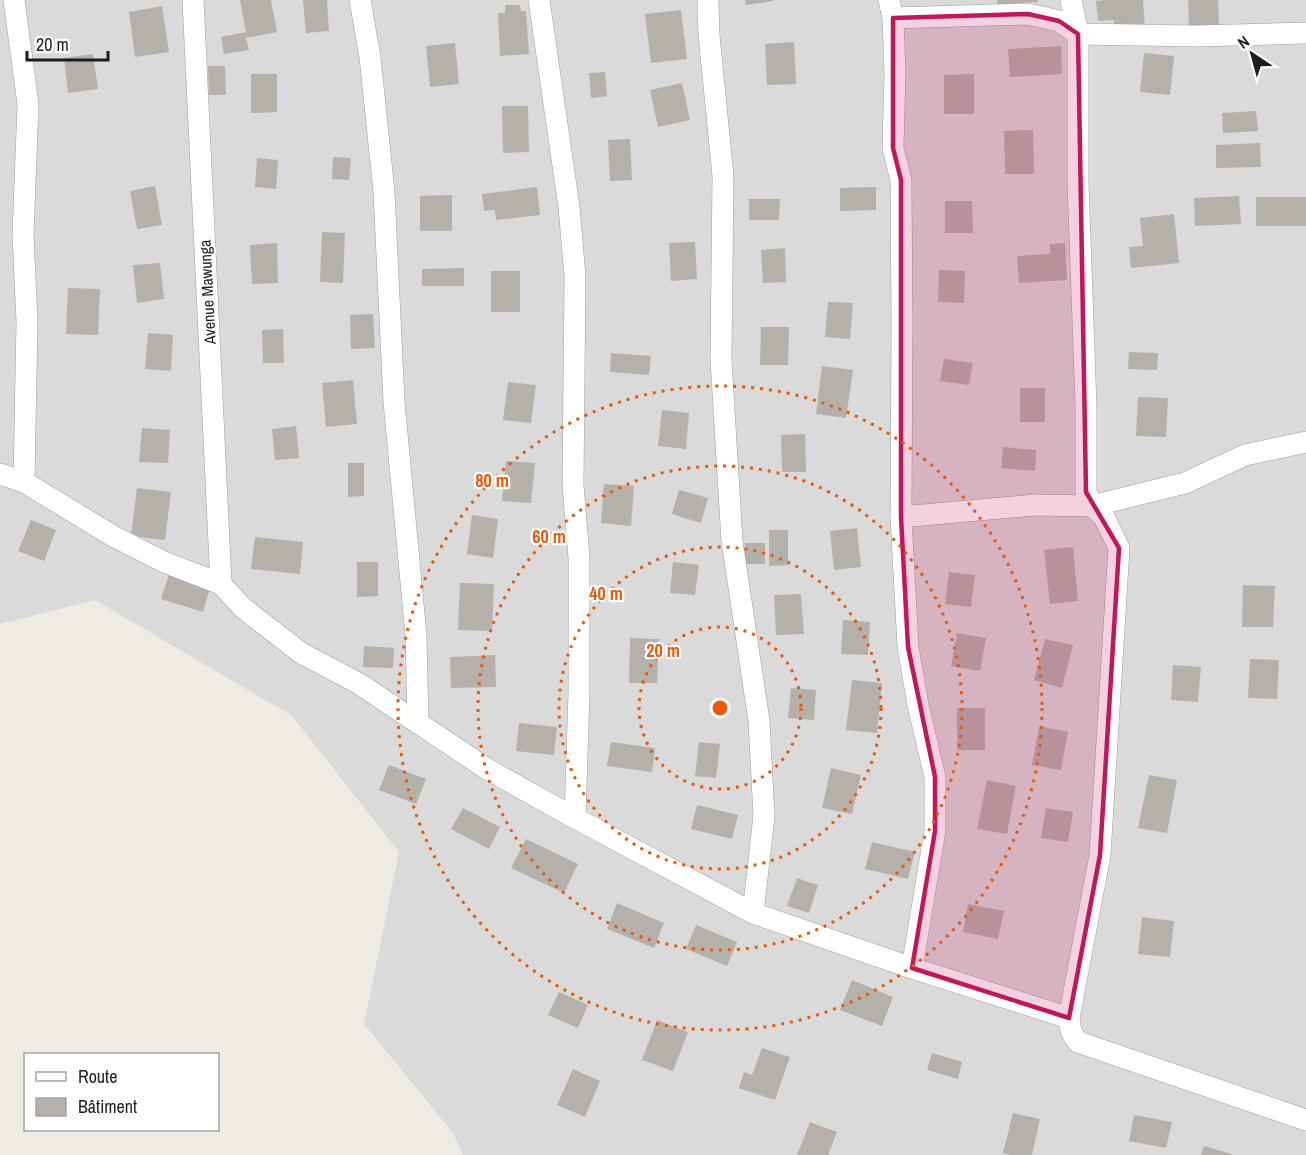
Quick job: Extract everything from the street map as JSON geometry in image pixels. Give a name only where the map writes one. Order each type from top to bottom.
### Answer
[{"type":"street","points":[[14,0],[28,104],[23,235],[27,321],[24,482]]},
{"type":"street","name":"Avenue Mawunga","points":[[192,0],[221,584]]},
{"type":"street","points":[[360,0],[370,57],[384,192],[394,402],[416,635],[418,722]]},
{"type":"street","points":[[538,0],[569,207],[575,276],[573,484],[579,558],[579,693],[575,818]]},
{"type":"street","points":[[708,0],[709,35],[723,176],[721,360],[732,542],[759,721],[764,816],[753,913]]},
{"type":"street","points":[[1071,0],[1078,34],[1078,183],[1086,406],[1086,492],[1092,506],[1104,517],[1119,548],[1100,855],[1069,1018],[1072,1035],[1078,1042],[1306,1120]]},
{"type":"street","points":[[912,968],[935,831],[935,777],[918,705],[908,647],[901,518],[901,180],[893,148],[895,73],[891,9],[1028,14],[1059,21],[1078,34],[1196,36],[1306,33]]},
{"type":"street","points":[[901,518],[1035,505],[1092,506],[1185,483],[1245,455],[1306,442]]},
{"type":"street","points":[[0,474],[24,482],[113,536],[164,562],[221,584],[243,608],[301,653],[358,683],[487,769],[753,913],[912,968],[1069,1018]]},
{"type":"highlighted area","points":[[1028,14],[1059,21],[1078,34],[1086,492],[1119,548],[1100,855],[1069,1018],[912,968],[935,831],[935,777],[908,647],[901,517],[901,180],[893,148],[893,18]]},
{"type":"shaded area","points":[[0,0],[1306,0],[1306,1155],[463,1155],[453,1133],[364,1024],[399,852],[292,716],[95,600],[0,624]]},
{"type":"building","points":[[240,0],[271,0],[277,32],[246,38],[249,50],[224,54],[221,37],[246,32]]},
{"type":"building","points":[[303,0],[327,0],[329,31],[306,33]]},
{"type":"building","points":[[745,0],[773,0],[774,1],[746,5]]},
{"type":"building","points":[[997,0],[1038,0],[1038,2],[997,5]]},
{"type":"building","points":[[1143,0],[1145,30],[1115,33],[1114,20],[1098,21],[1096,1]]},
{"type":"building","points":[[1188,0],[1218,0],[1219,25],[1189,26]]},
{"type":"building","points":[[505,5],[520,5],[521,11],[526,11],[529,54],[500,56],[498,13],[505,13]]},
{"type":"building","points":[[162,6],[169,52],[135,57],[129,12]]},
{"type":"building","points":[[681,10],[687,59],[651,63],[645,14]]},
{"type":"building","points":[[794,42],[796,84],[767,85],[765,44]]},
{"type":"building","points":[[455,43],[459,84],[430,87],[426,46]]},
{"type":"building","points":[[1061,46],[1062,74],[1010,77],[1008,49]]},
{"type":"building","points":[[1144,53],[1174,56],[1170,95],[1140,92]]},
{"type":"building","points":[[93,54],[98,89],[68,93],[64,58]]},
{"type":"building","points":[[208,66],[225,66],[226,95],[209,95]]},
{"type":"building","points":[[605,72],[607,96],[591,98],[589,73]]},
{"type":"building","points":[[251,74],[277,74],[277,112],[251,113]]},
{"type":"building","points":[[974,74],[974,114],[944,114],[944,75]]},
{"type":"building","points":[[682,83],[690,120],[658,127],[650,90]]},
{"type":"building","points":[[502,106],[528,106],[529,152],[503,153]]},
{"type":"building","points":[[1256,111],[1258,131],[1223,133],[1222,113]]},
{"type":"building","points":[[1033,130],[1034,174],[1005,174],[1004,131]]},
{"type":"building","points":[[630,139],[632,180],[610,181],[608,140]]},
{"type":"building","points":[[1260,143],[1261,167],[1216,168],[1216,145]]},
{"type":"building","points":[[333,157],[351,158],[349,180],[332,179]]},
{"type":"building","points":[[257,158],[278,160],[276,189],[255,187]]},
{"type":"building","points":[[155,186],[162,225],[137,229],[130,191]]},
{"type":"building","points":[[537,187],[540,215],[496,220],[495,210],[484,211],[482,194]]},
{"type":"building","points":[[876,187],[876,210],[840,211],[840,188]]},
{"type":"building","points":[[452,195],[452,231],[420,231],[420,196]]},
{"type":"building","points":[[1239,196],[1241,224],[1195,226],[1194,198]]},
{"type":"building","points":[[1256,197],[1306,197],[1306,226],[1256,226]]},
{"type":"building","points":[[749,199],[780,199],[779,220],[749,220]]},
{"type":"building","points":[[945,201],[972,201],[973,233],[945,233]]},
{"type":"building","points":[[1174,214],[1179,263],[1131,268],[1129,247],[1143,246],[1140,218]]},
{"type":"building","points":[[322,232],[345,233],[343,283],[320,282]]},
{"type":"building","points":[[695,242],[697,279],[671,281],[669,243]]},
{"type":"building","points":[[277,243],[278,283],[252,284],[250,245]]},
{"type":"building","points":[[1065,243],[1067,280],[1019,283],[1017,256],[1050,254],[1050,244]]},
{"type":"building","points":[[785,248],[786,282],[763,283],[761,250]]},
{"type":"building","points":[[160,263],[164,299],[137,303],[133,265]]},
{"type":"building","points":[[464,268],[464,286],[422,286],[422,269]]},
{"type":"building","points":[[939,270],[965,271],[964,303],[938,302]]},
{"type":"building","points":[[491,271],[520,271],[520,312],[491,312]]},
{"type":"building","points":[[68,288],[100,289],[98,335],[66,334]]},
{"type":"building","points":[[828,302],[853,303],[850,339],[825,337]]},
{"type":"building","points":[[373,314],[375,348],[351,349],[350,315]]},
{"type":"building","points":[[761,327],[789,327],[788,365],[760,365]]},
{"type":"building","points":[[283,329],[284,363],[263,363],[262,330]]},
{"type":"building","points":[[148,333],[173,335],[171,371],[145,369]]},
{"type":"building","points":[[1129,352],[1158,353],[1157,370],[1128,369]]},
{"type":"building","points":[[611,353],[651,356],[649,375],[610,372]]},
{"type":"building","points":[[944,359],[973,363],[969,385],[940,381]]},
{"type":"building","points":[[822,366],[853,370],[846,418],[816,414]]},
{"type":"building","points":[[353,380],[357,424],[326,427],[322,383]]},
{"type":"building","points":[[508,382],[536,385],[531,423],[503,420]]},
{"type":"building","points":[[1020,388],[1045,388],[1045,422],[1020,422]]},
{"type":"building","points":[[1138,397],[1168,398],[1166,437],[1136,436]]},
{"type":"building","points":[[662,410],[689,413],[686,449],[658,446]]},
{"type":"building","points":[[296,426],[299,458],[275,460],[272,429]]},
{"type":"building","points":[[142,428],[170,430],[168,463],[139,462]]},
{"type":"building","points":[[805,434],[806,472],[782,472],[781,435]]},
{"type":"building","points":[[1003,447],[1036,450],[1035,471],[1001,468]]},
{"type":"building","points":[[506,461],[535,463],[531,503],[502,501]]},
{"type":"building","points":[[348,463],[364,463],[364,496],[348,497]]},
{"type":"building","points":[[604,484],[634,486],[631,526],[601,523]]},
{"type":"building","points":[[137,488],[171,492],[165,540],[131,536]]},
{"type":"building","points":[[679,490],[708,498],[701,523],[672,514]]},
{"type":"building","points":[[472,515],[498,519],[493,558],[467,554]]},
{"type":"building","points":[[31,520],[56,530],[44,561],[18,551]]},
{"type":"building","points":[[857,528],[861,567],[834,570],[830,531]]},
{"type":"building","points":[[769,530],[788,530],[788,565],[769,566]]},
{"type":"building","points":[[255,537],[303,542],[300,574],[251,569]]},
{"type":"building","points":[[745,543],[765,543],[765,564],[744,564]]},
{"type":"building","points":[[1073,547],[1078,601],[1050,604],[1044,550]]},
{"type":"building","points":[[357,562],[378,562],[378,596],[357,597]]},
{"type":"building","points":[[673,562],[699,565],[695,595],[670,593]]},
{"type":"building","points":[[170,571],[211,585],[203,612],[161,599]]},
{"type":"building","points":[[949,572],[975,575],[971,607],[945,604]]},
{"type":"building","points":[[460,583],[494,584],[492,631],[458,630]]},
{"type":"building","points":[[1243,585],[1275,586],[1273,627],[1242,627]]},
{"type":"building","points":[[801,594],[804,634],[776,635],[774,595]]},
{"type":"building","points":[[843,620],[870,622],[868,655],[841,654]]},
{"type":"building","points":[[957,633],[986,638],[980,671],[951,666]]},
{"type":"building","points":[[630,638],[659,639],[657,683],[629,683]]},
{"type":"building","points":[[1045,639],[1073,645],[1062,688],[1034,680]]},
{"type":"building","points":[[364,646],[394,648],[393,668],[363,667]]},
{"type":"building","points":[[495,655],[496,687],[451,688],[450,657]]},
{"type":"building","points":[[1250,659],[1279,660],[1277,699],[1248,698]]},
{"type":"building","points":[[1173,665],[1201,667],[1198,702],[1171,700]]},
{"type":"building","points":[[852,680],[882,683],[877,733],[846,730]]},
{"type":"building","points":[[791,688],[816,690],[814,720],[788,718]]},
{"type":"building","points":[[957,708],[985,708],[985,750],[957,750]]},
{"type":"building","points":[[519,723],[557,727],[554,755],[516,751]]},
{"type":"building","points":[[1039,726],[1068,732],[1061,770],[1032,765]]},
{"type":"building","points":[[611,742],[655,748],[652,772],[607,766]]},
{"type":"building","points":[[699,742],[720,744],[716,778],[695,776]]},
{"type":"building","points":[[389,765],[426,779],[416,804],[379,790]]},
{"type":"building","points":[[831,768],[861,775],[852,814],[822,808]]},
{"type":"building","points":[[1149,775],[1177,780],[1167,833],[1138,828]]},
{"type":"building","points":[[987,780],[1016,786],[1007,834],[977,829]]},
{"type":"building","points":[[697,805],[738,815],[732,839],[691,829]]},
{"type":"building","points":[[463,808],[500,827],[489,849],[451,829]]},
{"type":"building","points":[[1046,808],[1073,812],[1068,842],[1041,838]]},
{"type":"building","points":[[526,839],[578,864],[564,893],[511,868]]},
{"type":"building","points":[[872,842],[915,852],[908,879],[865,869]]},
{"type":"building","points":[[797,878],[818,885],[809,913],[787,906]]},
{"type":"building","points":[[617,903],[664,923],[654,948],[607,929]]},
{"type":"building","points":[[968,904],[1004,911],[998,939],[963,932]]},
{"type":"building","points":[[1142,917],[1174,921],[1170,957],[1138,954]]},
{"type":"building","points":[[696,925],[737,942],[727,966],[686,949]]},
{"type":"building","points":[[852,980],[893,997],[882,1026],[840,1010]]},
{"type":"building","points":[[559,992],[588,1005],[578,1028],[548,1015]]},
{"type":"building","points":[[657,1020],[688,1032],[673,1071],[642,1060]]},
{"type":"building","points":[[762,1048],[790,1057],[775,1100],[739,1088],[744,1072],[752,1075]]},
{"type":"building","points":[[932,1053],[962,1062],[958,1079],[927,1070]]},
{"type":"building","points":[[573,1069],[600,1081],[585,1117],[557,1105]]},
{"type":"building","points":[[1013,1113],[1040,1119],[1032,1155],[1003,1153]]},
{"type":"building","points":[[1134,1115],[1172,1122],[1166,1148],[1129,1141]]},
{"type":"building","points":[[810,1122],[837,1132],[828,1155],[797,1155]]},
{"type":"building","points":[[1204,1146],[1232,1154],[1201,1155]]}]
